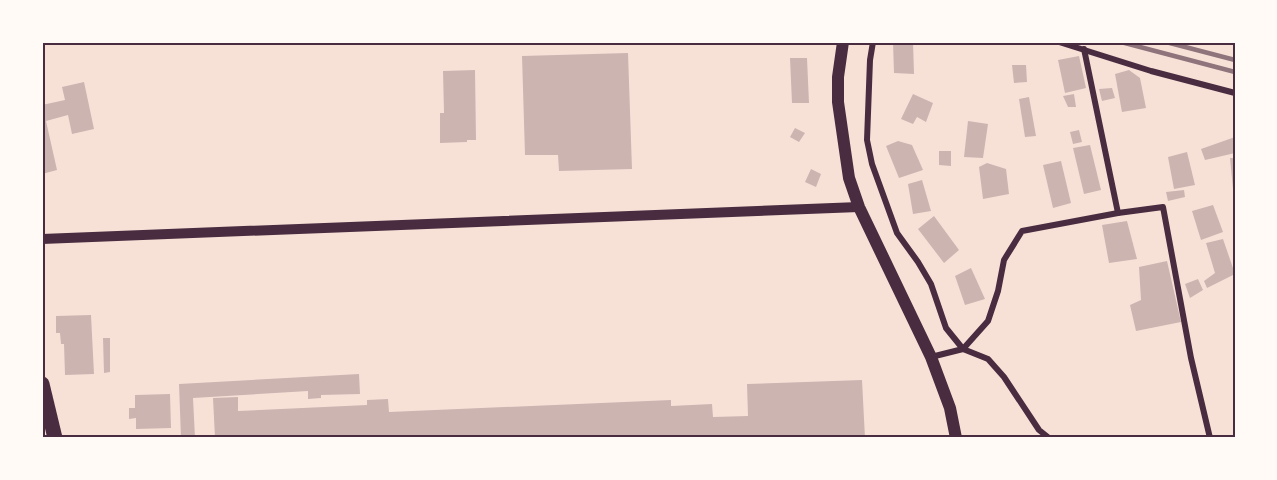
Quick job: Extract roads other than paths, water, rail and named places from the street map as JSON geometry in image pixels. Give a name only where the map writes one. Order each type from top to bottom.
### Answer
[{"type":"main road","points":[[843,42],[838,77],[838,102],[849,178],[859,207],[931,357],[950,408],[956,438]]},
{"type":"main road","points":[[42,384],[55,438]]},
{"type":"street","points":[[873,42],[867,140],[872,164],[897,233],[931,284],[946,328],[963,349],[988,359],[1004,377],[1039,430],[1049,438]]},
{"type":"street","points":[[1059,42],[1151,71],[1235,93]]},
{"type":"street","points":[[1084,49],[1118,213]]},
{"type":"street","points":[[42,239],[859,207]]},
{"type":"street","points":[[931,357],[963,349],[988,321],[998,291],[1004,260],[1022,231],[1163,207],[1191,358],[1210,438]]},
{"type":"railway","points":[[1121,42],[1235,72]]},
{"type":"railway","points":[[1166,42],[1235,60]]}]
